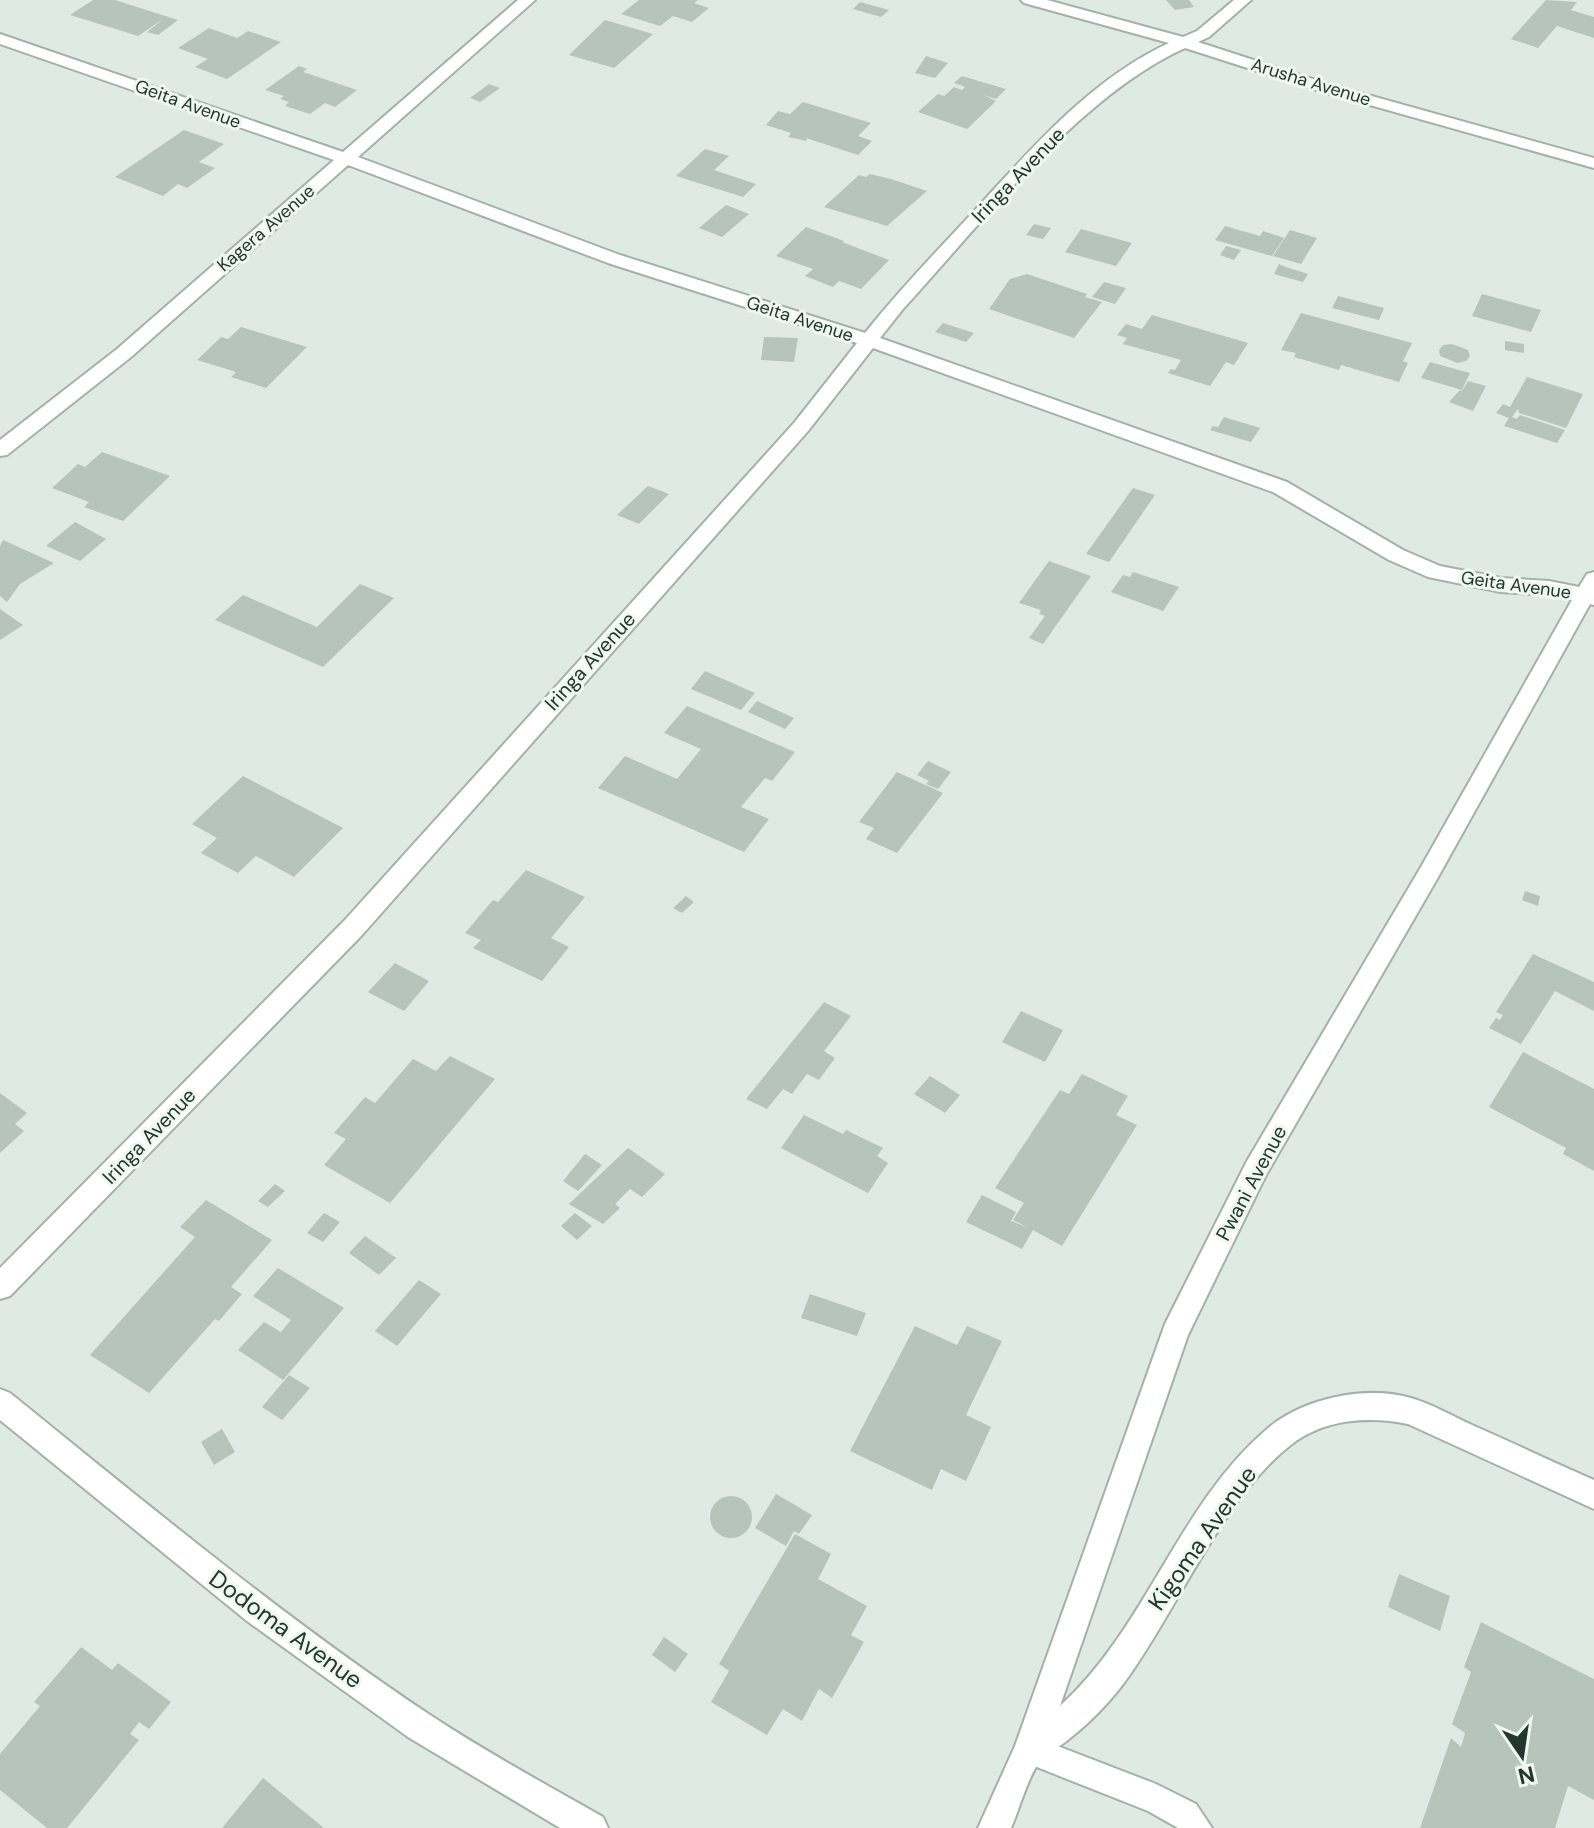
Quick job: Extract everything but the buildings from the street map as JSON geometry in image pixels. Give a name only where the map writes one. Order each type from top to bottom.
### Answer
[{"type":"street","name":"Kagera Avenue","points":[[0,450],[124,353],[527,0]]},
{"type":"street","name":"Arusha Avenue","points":[[1029,0],[1594,163]]},
{"type":"street","name":"Iringa Avenue","points":[[0,1287],[353,928],[801,427],[867,340],[1053,136],[1115,82],[1182,42],[1203,34],[1243,0]]},
{"type":"street","name":"Geita Avenue","points":[[0,39],[347,159],[614,259],[867,340],[1280,487],[1396,555],[1435,572],[1501,585],[1591,590]]},
{"type":"street","name":"Pwani Avenue","points":[[994,1828],[1029,1750],[1175,1333],[1256,1169],[1591,590]]},
{"type":"street","name":"Dodoma Avenue","points":[[0,1402],[183,1553],[420,1727],[525,1792],[592,1828]]},
{"type":"street","name":"Kigoma Avenue","points":[[1029,1750],[1060,1729],[1089,1701],[1121,1662],[1179,1566],[1236,1483],[1288,1430],[1323,1415],[1361,1405],[1385,1405],[1411,1411],[1594,1495]]},
{"type":"lane","points":[[1029,1750],[1156,1799],[1186,1814],[1197,1828]]}]
